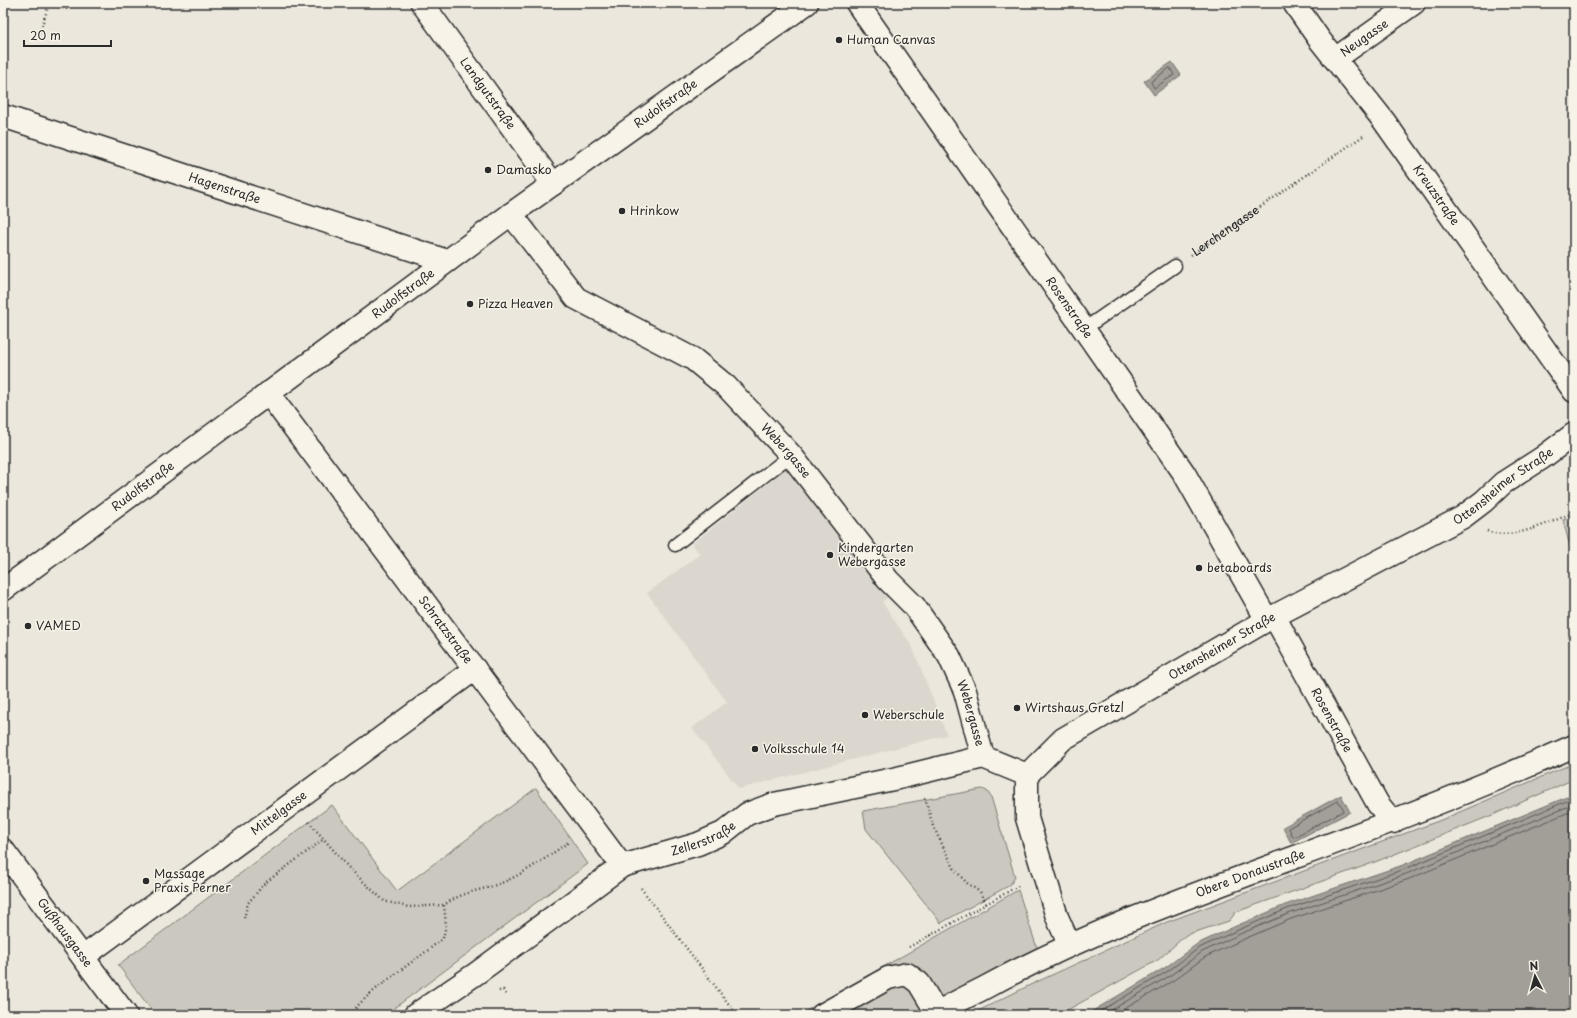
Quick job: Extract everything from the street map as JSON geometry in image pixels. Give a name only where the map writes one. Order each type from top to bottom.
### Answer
[{"type":"street","name":"Landgutstraße","points":[[422,3],[553,184]]},
{"type":"street","name":"Rudolfstraße","points":[[3,590],[511,214],[807,3]]},
{"type":"street","name":"Rosenstraße","points":[[857,3],[1184,473],[1378,804],[1393,822]]},
{"type":"street","name":"Kreuzstraße","points":[[1294,3],[1335,59],[1384,121],[1574,391]]},
{"type":"street","name":"Neugasse","points":[[1335,59],[1414,3]]},
{"type":"street","name":"Hagenstraße","points":[[3,116],[446,262]]},
{"type":"street","name":"Webergasse","points":[[511,214],[576,298],[693,359],[726,386],[791,455],[888,580],[914,606],[949,656],[965,691],[983,758]]},
{"type":"street","name":"Schratzstraße","points":[[268,393],[622,866]]},
{"type":"street","name":"Ottensheimer Straße","points":[[1027,775],[1063,739],[1270,618],[1463,517],[1484,501],[1503,483],[1542,458],[1574,434]]},
{"type":"street","name":"Mittelgasse","points":[[83,957],[475,669]]},
{"type":"street","name":"Obere Donaustraße","points":[[935,1014],[1018,969],[1069,944],[1177,900],[1393,822],[1491,783],[1574,746]]},
{"type":"street","points":[[983,758],[1027,775],[1027,818],[1057,917],[1069,944]]},
{"type":"street","name":"Zellerstraße","points":[[416,1015],[477,973],[622,866],[698,844],[722,833],[747,814],[774,804],[891,780],[983,758]]},
{"type":"street","name":"Gußhausgasse","points":[[3,850],[126,1015]]},
{"type":"street","points":[[822,1015],[888,978],[907,974],[919,983],[935,1014]]},
{"type":"lane","points":[[1084,330],[1175,266]]},
{"type":"lane","points":[[675,545],[791,455]]},
{"type":"path","points":[[38,37],[48,3],[70,10]]},
{"type":"path","name":"Lerchengasse","points":[[1175,266],[1367,134]]},
{"type":"path","points":[[1463,517],[1479,529],[1496,535],[1516,533],[1574,512]]},
{"type":"path","points":[[924,796],[933,826],[955,870],[967,883],[980,892],[986,904]]},
{"type":"path","points":[[306,818],[349,868],[384,901],[408,907],[444,905],[457,896],[503,882],[535,866],[576,838]]},
{"type":"path","points":[[244,918],[248,903],[265,883],[324,839]]},
{"type":"path","points":[[636,882],[737,1015]]},
{"type":"path","points":[[352,1015],[353,1010],[365,998],[443,938],[446,926],[444,905]]},
{"type":"shaded area","points":[[786,469],[890,595],[882,602],[912,646],[947,735],[739,789],[692,728],[727,702],[647,593],[700,554],[692,544]]},
{"type":"shaded area","points":[[1574,517],[1574,562],[1563,520]]},
{"type":"shaded area","points":[[1574,763],[1574,780],[1495,814],[1370,864],[1236,912],[1229,921],[1186,935],[1158,960],[1062,1013],[1056,1015],[970,1015],[1030,985],[1167,922],[1441,820]]},
{"type":"shaded area","points":[[536,788],[588,864],[385,1015],[155,1015],[118,965],[332,805],[397,891]]},
{"type":"shaded area","points":[[982,789],[987,791],[991,797],[1015,877],[1010,885],[941,923],[866,829],[863,811]]},
{"type":"shaded area","points":[[1018,890],[1036,945],[1047,967],[954,1015],[799,1015]]},
{"type":"water","points":[[1172,62],[1181,75],[1154,95],[1144,81]]},
{"type":"water","points":[[1574,794],[1574,1015],[1086,1015],[1166,967],[1197,944],[1236,926],[1285,905],[1403,865]]},
{"type":"water","points":[[1341,795],[1350,812],[1291,843],[1283,827]]},
{"type":"place","name":"Human Canvas","points":[[839,40]]},
{"type":"place","name":"Damasko","points":[[488,170]]},
{"type":"place","name":"Hrinkow","points":[[622,211]]},
{"type":"place","name":"Pizza Heaven","points":[[470,304]]},
{"type":"place","name":"Kindergarten Webergasse","points":[[830,555]]},
{"type":"place","name":"betaboards","points":[[1199,568]]},
{"type":"place","name":"VAMED","points":[[28,626]]},
{"type":"place","name":"Wirtshaus Gretzl","points":[[1017,708]]},
{"type":"place","name":"Weberschule","points":[[865,715]]},
{"type":"place","name":"Volksschule 14","points":[[755,749]]},
{"type":"place","name":"Massage Praxis Perner","points":[[146,881]]}]
